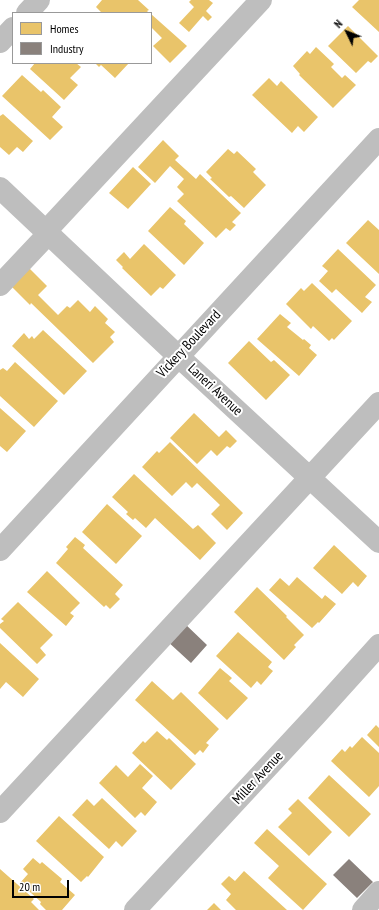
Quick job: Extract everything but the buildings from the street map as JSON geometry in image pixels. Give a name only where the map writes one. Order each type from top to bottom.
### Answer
[{"type":"street","points":[[28,12],[39,0]]},
{"type":"street","points":[[0,285],[261,0]]},
{"type":"street","points":[[0,42],[12,29]]},
{"type":"street","name":"Vickery Boulevard","points":[[0,550],[379,139]]},
{"type":"street","name":"Laneri Avenue","points":[[0,188],[178,356],[379,542]]},
{"type":"street","points":[[0,812],[379,403]]},
{"type":"street","name":"Miller Avenue","points":[[136,910],[316,716],[379,645]]},
{"type":"street","points":[[363,910],[379,892]]}]
